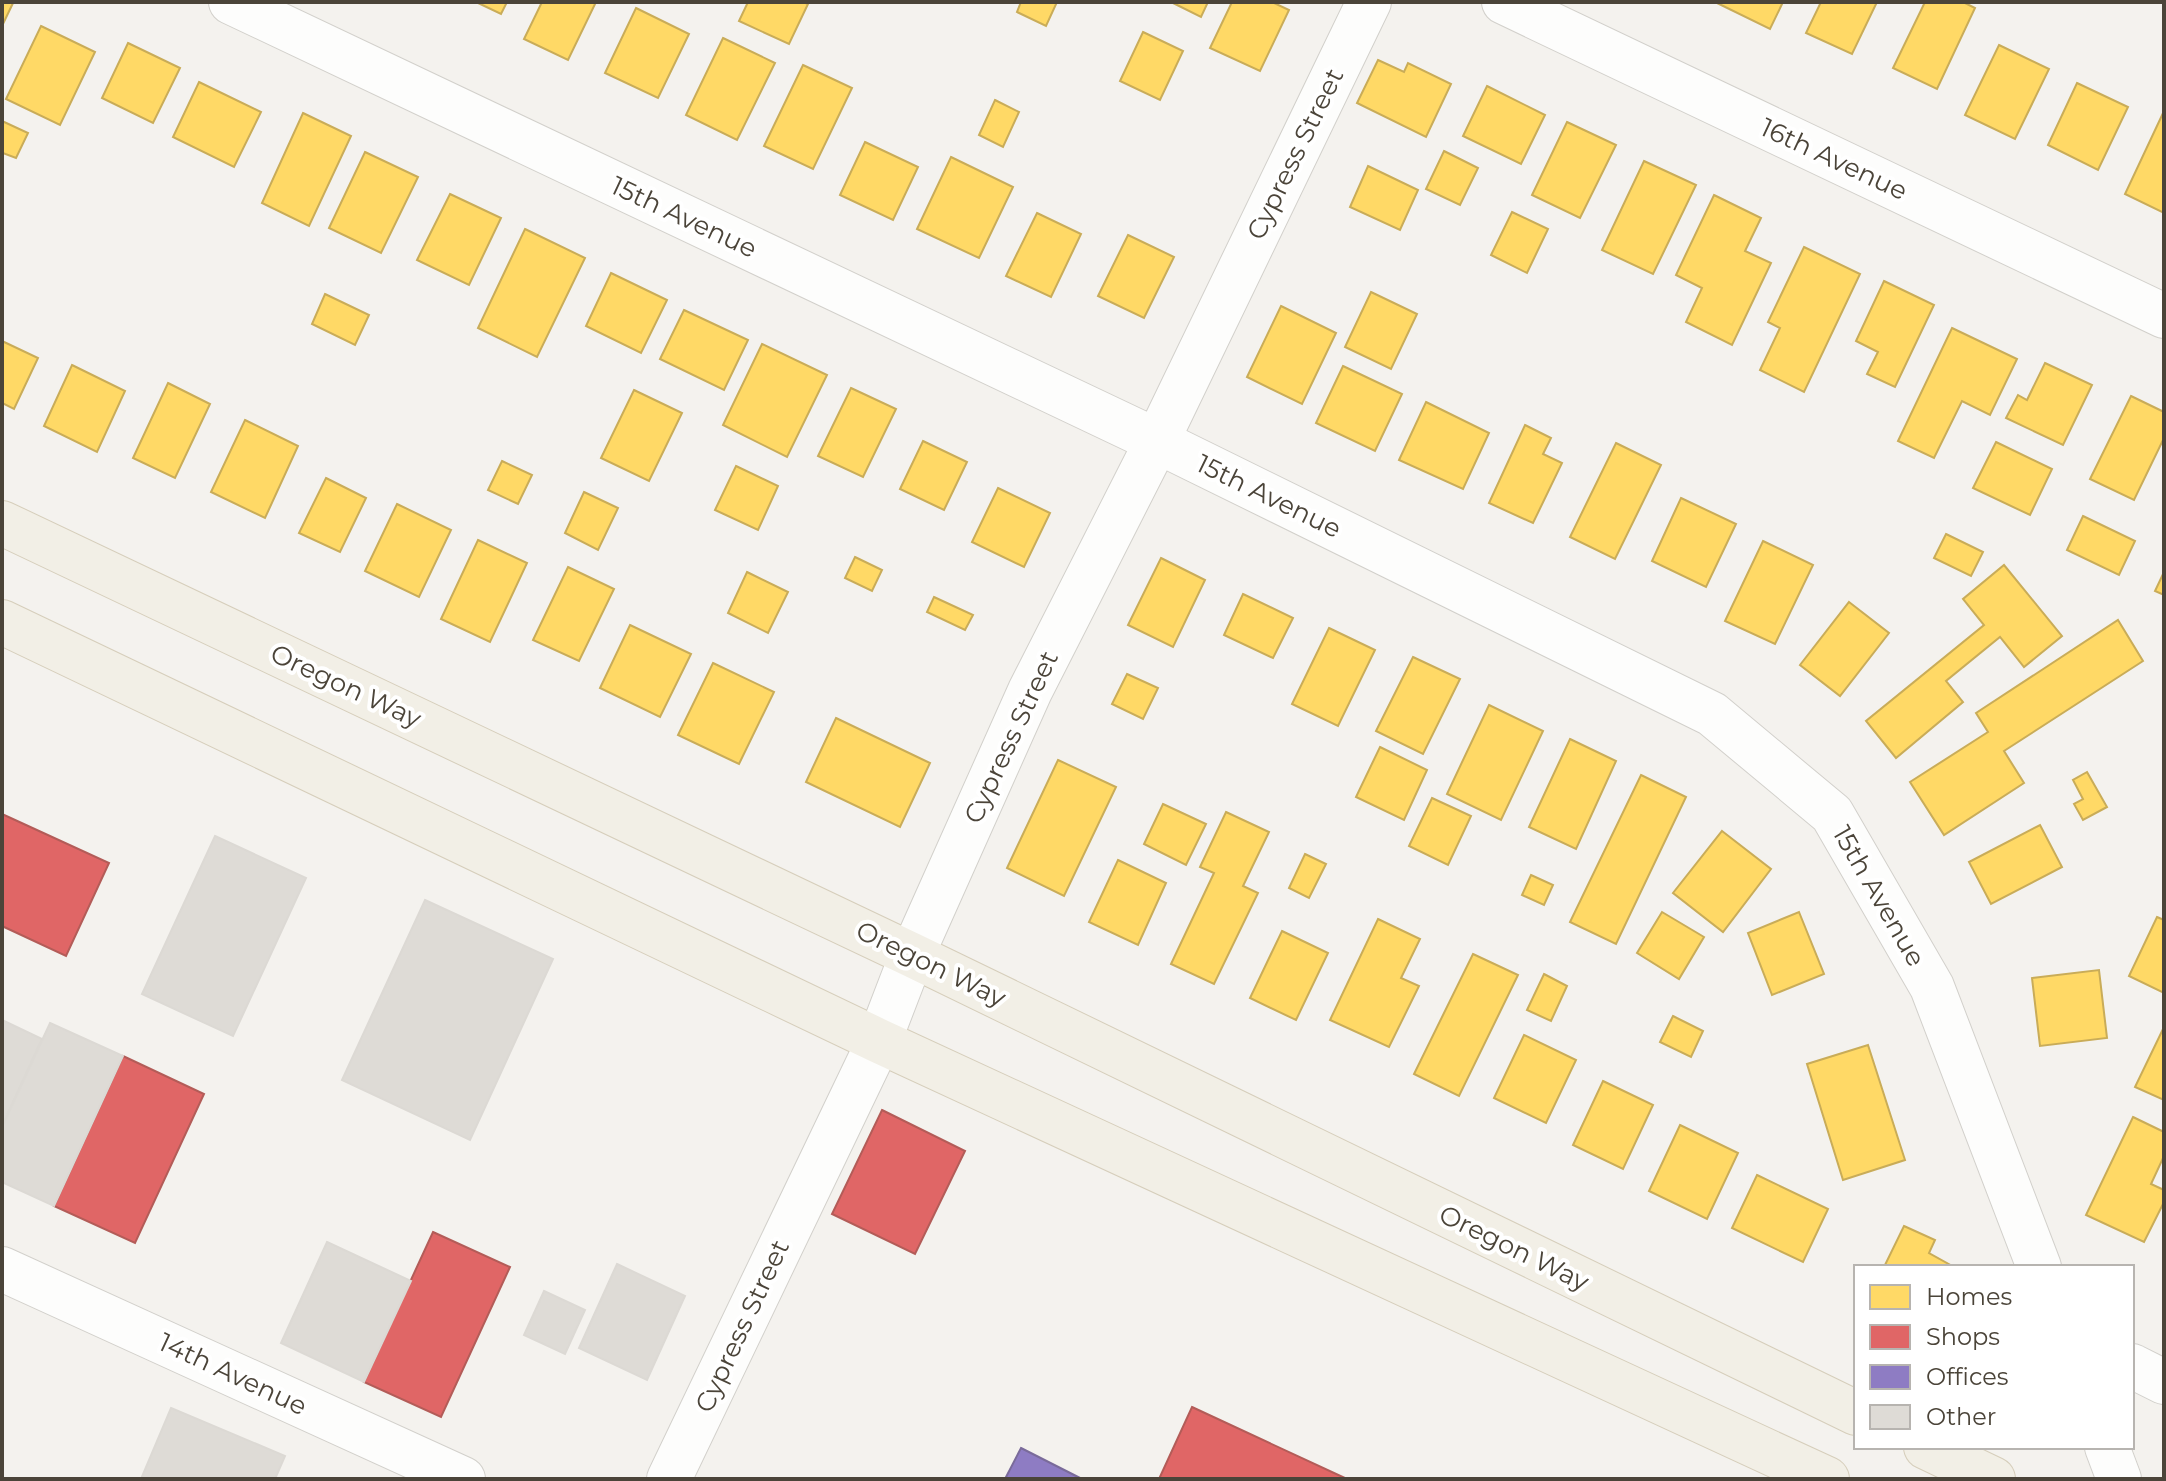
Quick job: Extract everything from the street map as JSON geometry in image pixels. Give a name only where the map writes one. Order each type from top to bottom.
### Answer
[{"type":"main road","name":"Oregon Way","points":[[2,523],[912,955],[1854,1412]]},
{"type":"main road","points":[[2,622],[879,1041],[1827,1479]]},
{"type":"main road","points":[[1934,1451],[1968,1455],[1984,1449]]},
{"type":"main road","points":[[1934,1451],[1993,1479]]},
{"type":"street","name":"15th Avenue","points":[[231,2],[1157,441],[1712,714],[1832,814],[1932,987],[2038,1265]]},
{"type":"street","name":"Cypress Street","points":[[669,1479],[879,1041],[912,955],[1030,691],[1157,441],[1369,2]]},
{"type":"street","name":"16th Avenue","points":[[1504,2],[2164,316]]},
{"type":"street","name":"14th Avenue","points":[[2,1269],[463,1479]]},
{"type":"street","points":[[2134,1367],[2164,1382]]},
{"type":"street","points":[[2108,1449],[2119,1479]]},
{"type":"building: Homes","points":[[2,2],[13,3],[2,26]]},
{"type":"building: Homes","points":[[476,2],[507,2],[501,14]]},
{"type":"building: Homes","points":[[542,2],[596,2],[568,60],[524,39]]},
{"type":"building: Homes","points":[[748,2],[808,4],[789,44],[739,21]]},
{"type":"building: Homes","points":[[1021,2],[1057,2],[1046,26],[1017,12]]},
{"type":"building: Homes","points":[[1171,2],[1208,2],[1201,17]]},
{"type":"building: Homes","points":[[1232,2],[1272,2],[1289,10],[1260,71],[1210,48]]},
{"type":"building: Homes","points":[[1715,2],[1783,2],[1770,29]]},
{"type":"building: Homes","points":[[1821,2],[1877,2],[1852,54],[1806,33]]},
{"type":"building: Homes","points":[[1925,2],[1963,2],[1975,8],[1937,89],[1893,68]]},
{"type":"building: Homes","points":[[636,8],[689,34],[658,98],[605,73]]},
{"type":"building: Homes","points":[[41,26],[95,52],[60,125],[6,99]]},
{"type":"building: Homes","points":[[1143,32],[1183,51],[1160,100],[1120,81]]},
{"type":"building: Homes","points":[[723,38],[775,63],[737,140],[686,115]]},
{"type":"building: Homes","points":[[128,43],[180,68],[153,123],[102,98]]},
{"type":"building: Homes","points":[[1999,45],[2049,69],[2015,139],[1965,115]]},
{"type":"building: Homes","points":[[1378,60],[1404,72],[1408,63],[1451,84],[1426,137],[1357,103]]},
{"type":"building: Homes","points":[[803,65],[852,88],[813,169],[764,146]]},
{"type":"building: Homes","points":[[199,82],[261,112],[234,167],[173,137]]},
{"type":"building: Homes","points":[[2077,83],[2128,107],[2098,170],[2048,145]]},
{"type":"building: Homes","points":[[1487,86],[1545,115],[1521,164],[1463,136]]},
{"type":"building: Homes","points":[[995,100],[1019,112],[1003,147],[979,135]]},
{"type":"building: Homes","points":[[2164,111],[2164,213],[2125,194]]},
{"type":"building: Homes","points":[[303,113],[351,136],[309,226],[262,203]]},
{"type":"building: Homes","points":[[2,121],[28,133],[16,158],[3,153],[2,156]]},
{"type":"building: Homes","points":[[1567,122],[1616,145],[1580,218],[1532,195]]},
{"type":"building: Homes","points":[[865,142],[918,167],[893,220],[840,195]]},
{"type":"building: Homes","points":[[1444,151],[1478,168],[1460,205],[1426,189]]},
{"type":"building: Homes","points":[[365,152],[418,177],[381,253],[329,228]]},
{"type":"building: Homes","points":[[951,157],[1013,187],[979,258],[917,229]]},
{"type":"building: Homes","points":[[1644,161],[1696,185],[1653,274],[1602,250]]},
{"type":"building: Homes","points":[[1368,166],[1418,190],[1400,230],[1350,207]]},
{"type":"building: Homes","points":[[450,194],[501,218],[469,285],[417,260]]},
{"type":"building: Homes","points":[[1714,195],[1761,218],[1745,251],[1771,263],[1732,345],[1686,322],[1702,288],[1676,275]]},
{"type":"building: Homes","points":[[1512,212],[1548,229],[1527,273],[1491,255]]},
{"type":"building: Homes","points":[[1037,213],[1081,234],[1051,297],[1006,276]]},
{"type":"building: Homes","points":[[525,229],[585,258],[537,357],[478,328]]},
{"type":"building: Homes","points":[[1128,235],[1174,257],[1144,318],[1098,296]]},
{"type":"building: Homes","points":[[1804,247],[1860,274],[1804,392],[1760,370],[1780,328],[1768,322]]},
{"type":"building: Homes","points":[[611,273],[667,300],[641,353],[586,326]]},
{"type":"building: Homes","points":[[1884,281],[1934,305],[1895,387],[1867,374],[1878,352],[1856,341]]},
{"type":"building: Homes","points":[[1371,292],[1417,314],[1391,369],[1345,347]]},
{"type":"building: Homes","points":[[325,294],[369,315],[355,345],[312,324]]},
{"type":"building: Homes","points":[[1281,306],[1336,333],[1302,404],[1247,377]]},
{"type":"building: Homes","points":[[684,310],[748,340],[724,390],[660,359]]},
{"type":"building: Homes","points":[[1952,328],[2017,359],[1990,415],[1962,401],[1934,458],[1898,441]]},
{"type":"building: Homes","points":[[2,341],[38,358],[14,409],[2,403]]},
{"type":"building: Homes","points":[[762,344],[827,375],[787,457],[723,425]]},
{"type":"building: Homes","points":[[2045,363],[2092,385],[2063,445],[2006,418],[2018,395],[2027,400]]},
{"type":"building: Homes","points":[[72,365],[125,391],[97,452],[44,426]]},
{"type":"building: Homes","points":[[1343,366],[1402,394],[1375,451],[1316,423]]},
{"type":"building: Homes","points":[[168,383],[210,404],[175,478],[133,458]]},
{"type":"building: Homes","points":[[851,388],[896,409],[863,477],[818,456]]},
{"type":"building: Homes","points":[[634,390],[682,413],[649,481],[601,458]]},
{"type":"building: Homes","points":[[2131,396],[2164,412],[2164,438],[2134,500],[2090,479]]},
{"type":"building: Homes","points":[[1426,402],[1489,433],[1463,489],[1399,460]]},
{"type":"building: Homes","points":[[245,420],[298,446],[265,518],[211,492]]},
{"type":"building: Homes","points":[[1525,425],[1551,438],[1543,454],[1562,463],[1533,523],[1489,503]]},
{"type":"building: Homes","points":[[923,441],[967,462],[944,510],[900,489]]},
{"type":"building: Homes","points":[[1996,442],[2052,469],[2030,515],[1973,488]]},
{"type":"building: Homes","points":[[1616,443],[1661,465],[1615,559],[1570,537]]},
{"type":"building: Homes","points":[[502,461],[532,475],[518,504],[488,490]]},
{"type":"building: Homes","points":[[736,466],[778,486],[758,530],[715,510]]},
{"type":"building: Homes","points":[[326,478],[366,498],[340,552],[299,533]]},
{"type":"building: Homes","points":[[998,488],[1050,513],[1024,567],[972,542]]},
{"type":"building: Homes","points":[[584,492],[618,508],[598,550],[565,533]]},
{"type":"building: Homes","points":[[1681,498],[1736,524],[1706,587],[1652,561]]},
{"type":"building: Homes","points":[[397,504],[451,530],[419,597],[365,571]]},
{"type":"building: Homes","points":[[2083,516],[2135,541],[2119,575],[2067,550]]},
{"type":"building: Homes","points":[[1946,534],[1983,552],[1971,576],[1934,558]]},
{"type":"building: Homes","points":[[478,540],[527,563],[490,642],[441,619]]},
{"type":"building: Homes","points":[[1763,541],[1813,565],[1775,644],[1725,621]]},
{"type":"building: Homes","points":[[855,557],[882,570],[872,591],[845,578]]},
{"type":"building: Homes","points":[[1161,558],[1205,580],[1173,647],[1128,625]]},
{"type":"building: Homes","points":[[2004,565],[2062,636],[2024,667],[2000,637],[1946,681],[1963,702],[1896,758],[1866,721],[1984,625],[1963,599]]},
{"type":"building: Homes","points":[[568,567],[614,589],[579,661],[533,640]]},
{"type":"building: Homes","points":[[747,572],[788,592],[768,633],[728,613]]},
{"type":"building: Homes","points":[[2164,572],[2164,595],[2155,591]]},
{"type":"building: Homes","points":[[1243,594],[1293,618],[1273,658],[1224,635]]},
{"type":"building: Homes","points":[[934,597],[973,615],[965,630],[927,612]]},
{"type":"building: Homes","points":[[1849,602],[1889,633],[1840,696],[1800,665]]},
{"type":"building: Homes","points":[[2118,620],[2143,661],[2004,751],[2024,783],[1944,835],[1910,782],[1988,732],[1976,713]]},
{"type":"building: Homes","points":[[630,625],[691,654],[660,717],[600,688]]},
{"type":"building: Homes","points":[[1329,628],[1375,650],[1338,726],[1292,704]]},
{"type":"building: Homes","points":[[1413,657],[1460,679],[1423,754],[1376,731]]},
{"type":"building: Homes","points":[[713,663],[774,692],[739,764],[678,735]]},
{"type":"building: Homes","points":[[1127,674],[1158,688],[1143,719],[1112,704]]},
{"type":"building: Homes","points":[[1489,705],[1543,731],[1501,820],[1447,794]]},
{"type":"building: Homes","points":[[836,718],[930,763],[900,827],[806,782]]},
{"type":"building: Homes","points":[[1570,739],[1616,761],[1576,849],[1529,827]]},
{"type":"building: Homes","points":[[1380,747],[1427,770],[1404,820],[1356,797]]},
{"type":"building: Homes","points":[[1058,760],[1116,787],[1064,896],[1007,868]]},
{"type":"building: Homes","points":[[2087,772],[2107,807],[2083,820],[2074,804],[2083,799],[2073,780]]},
{"type":"building: Homes","points":[[1641,775],[1686,797],[1616,944],[1570,922]]},
{"type":"building: Homes","points":[[1432,798],[1471,816],[1448,865],[1409,846]]},
{"type":"building: Homes","points":[[1163,804],[1206,824],[1186,865],[1144,844]]},
{"type":"building: Homes","points":[[1226,812],[1269,832],[1243,886],[1258,893],[1214,984],[1171,964],[1214,873],[1200,867]]},
{"type":"building: Homes","points":[[2040,825],[2062,867],[1991,904],[1969,862]]},
{"type":"building: Homes","points":[[1722,831],[1771,869],[1723,932],[1673,893]]},
{"type":"building: Homes","points":[[1305,854],[1326,864],[1309,898],[1289,888]]},
{"type":"building: Homes","points":[[1118,860],[1166,883],[1138,945],[1089,922]]},
{"type":"building: Homes","points":[[1531,875],[1553,885],[1544,905],[1522,895]]},
{"type":"building: Homes","points":[[1662,912],[1704,937],[1679,979],[1637,953]]},
{"type":"building: Homes","points":[[1799,912],[1824,974],[1772,995],[1748,933]]},
{"type":"building: Homes","points":[[2157,917],[2164,920],[2164,993],[2129,976]]},
{"type":"building: Homes","points":[[1378,919],[1420,939],[1401,978],[1419,986],[1389,1047],[1330,1020]]},
{"type":"building: Homes","points":[[1282,931],[1328,953],[1296,1020],[1250,998]]},
{"type":"building: Homes","points":[[1473,954],[1518,975],[1459,1096],[1414,1074]]},
{"type":"building: Homes","points":[[2099,970],[2107,1038],[2040,1046],[2032,978]]},
{"type":"building: Homes","points":[[1544,974],[1567,986],[1551,1021],[1527,1010]]},
{"type":"building: Homes","points":[[1673,1016],[1703,1031],[1691,1057],[1660,1042]]},
{"type":"building: Homes","points":[[2164,1027],[2164,1100],[2135,1087]]},
{"type":"building: Homes","points":[[1524,1035],[1576,1060],[1546,1123],[1494,1098]]},
{"type":"building: Homes","points":[[1868,1045],[1905,1160],[1843,1180],[1807,1064]]},
{"type":"building: Homes","points":[[1603,1081],[1653,1105],[1623,1169],[1573,1145]]},
{"type":"building: Homes","points":[[2133,1117],[2164,1132],[2164,1156],[2151,1184],[2164,1190],[2164,1202],[2144,1242],[2086,1215]]},
{"type":"building: Homes","points":[[1680,1125],[1738,1153],[1707,1219],[1649,1191]]},
{"type":"building: Homes","points":[[1757,1175],[1828,1209],[1803,1262],[1732,1228]]},
{"type":"building: Homes","points":[[1904,1226],[1935,1240],[1929,1253],[1950,1265],[1885,1265]]},
{"type":"building: Shops","points":[[2,814],[109,863],[66,956],[2,926]]},
{"type":"building: Shops","points":[[123,1056],[204,1094],[135,1243],[54,1206]]},
{"type":"building: Shops","points":[[882,1110],[965,1151],[915,1254],[832,1214]]},
{"type":"building: Shops","points":[[433,1232],[510,1267],[441,1417],[364,1382]]},
{"type":"building: Shops","points":[[1192,1407],[1347,1479],[1159,1479]]},
{"type":"building: Offices","points":[[1021,1448],[1082,1479],[1005,1479]]},
{"type":"building: Other","points":[[215,836],[306,878],[233,1036],[142,994]]},
{"type":"building: Other","points":[[425,900],[553,959],[470,1140],[342,1080]]},
{"type":"building: Other","points":[[2,1020],[42,1039],[2,1127]]},
{"type":"building: Other","points":[[50,1023],[123,1056],[54,1206],[2,1182],[2,1127]]},
{"type":"building: Other","points":[[327,1242],[411,1281],[364,1382],[281,1343]]},
{"type":"building: Other","points":[[617,1264],[685,1296],[647,1380],[579,1348]]},
{"type":"building: Other","points":[[544,1291],[585,1310],[565,1354],[524,1335]]},
{"type":"building: Other","points":[[171,1408],[285,1456],[275,1479],[141,1479]]}]
